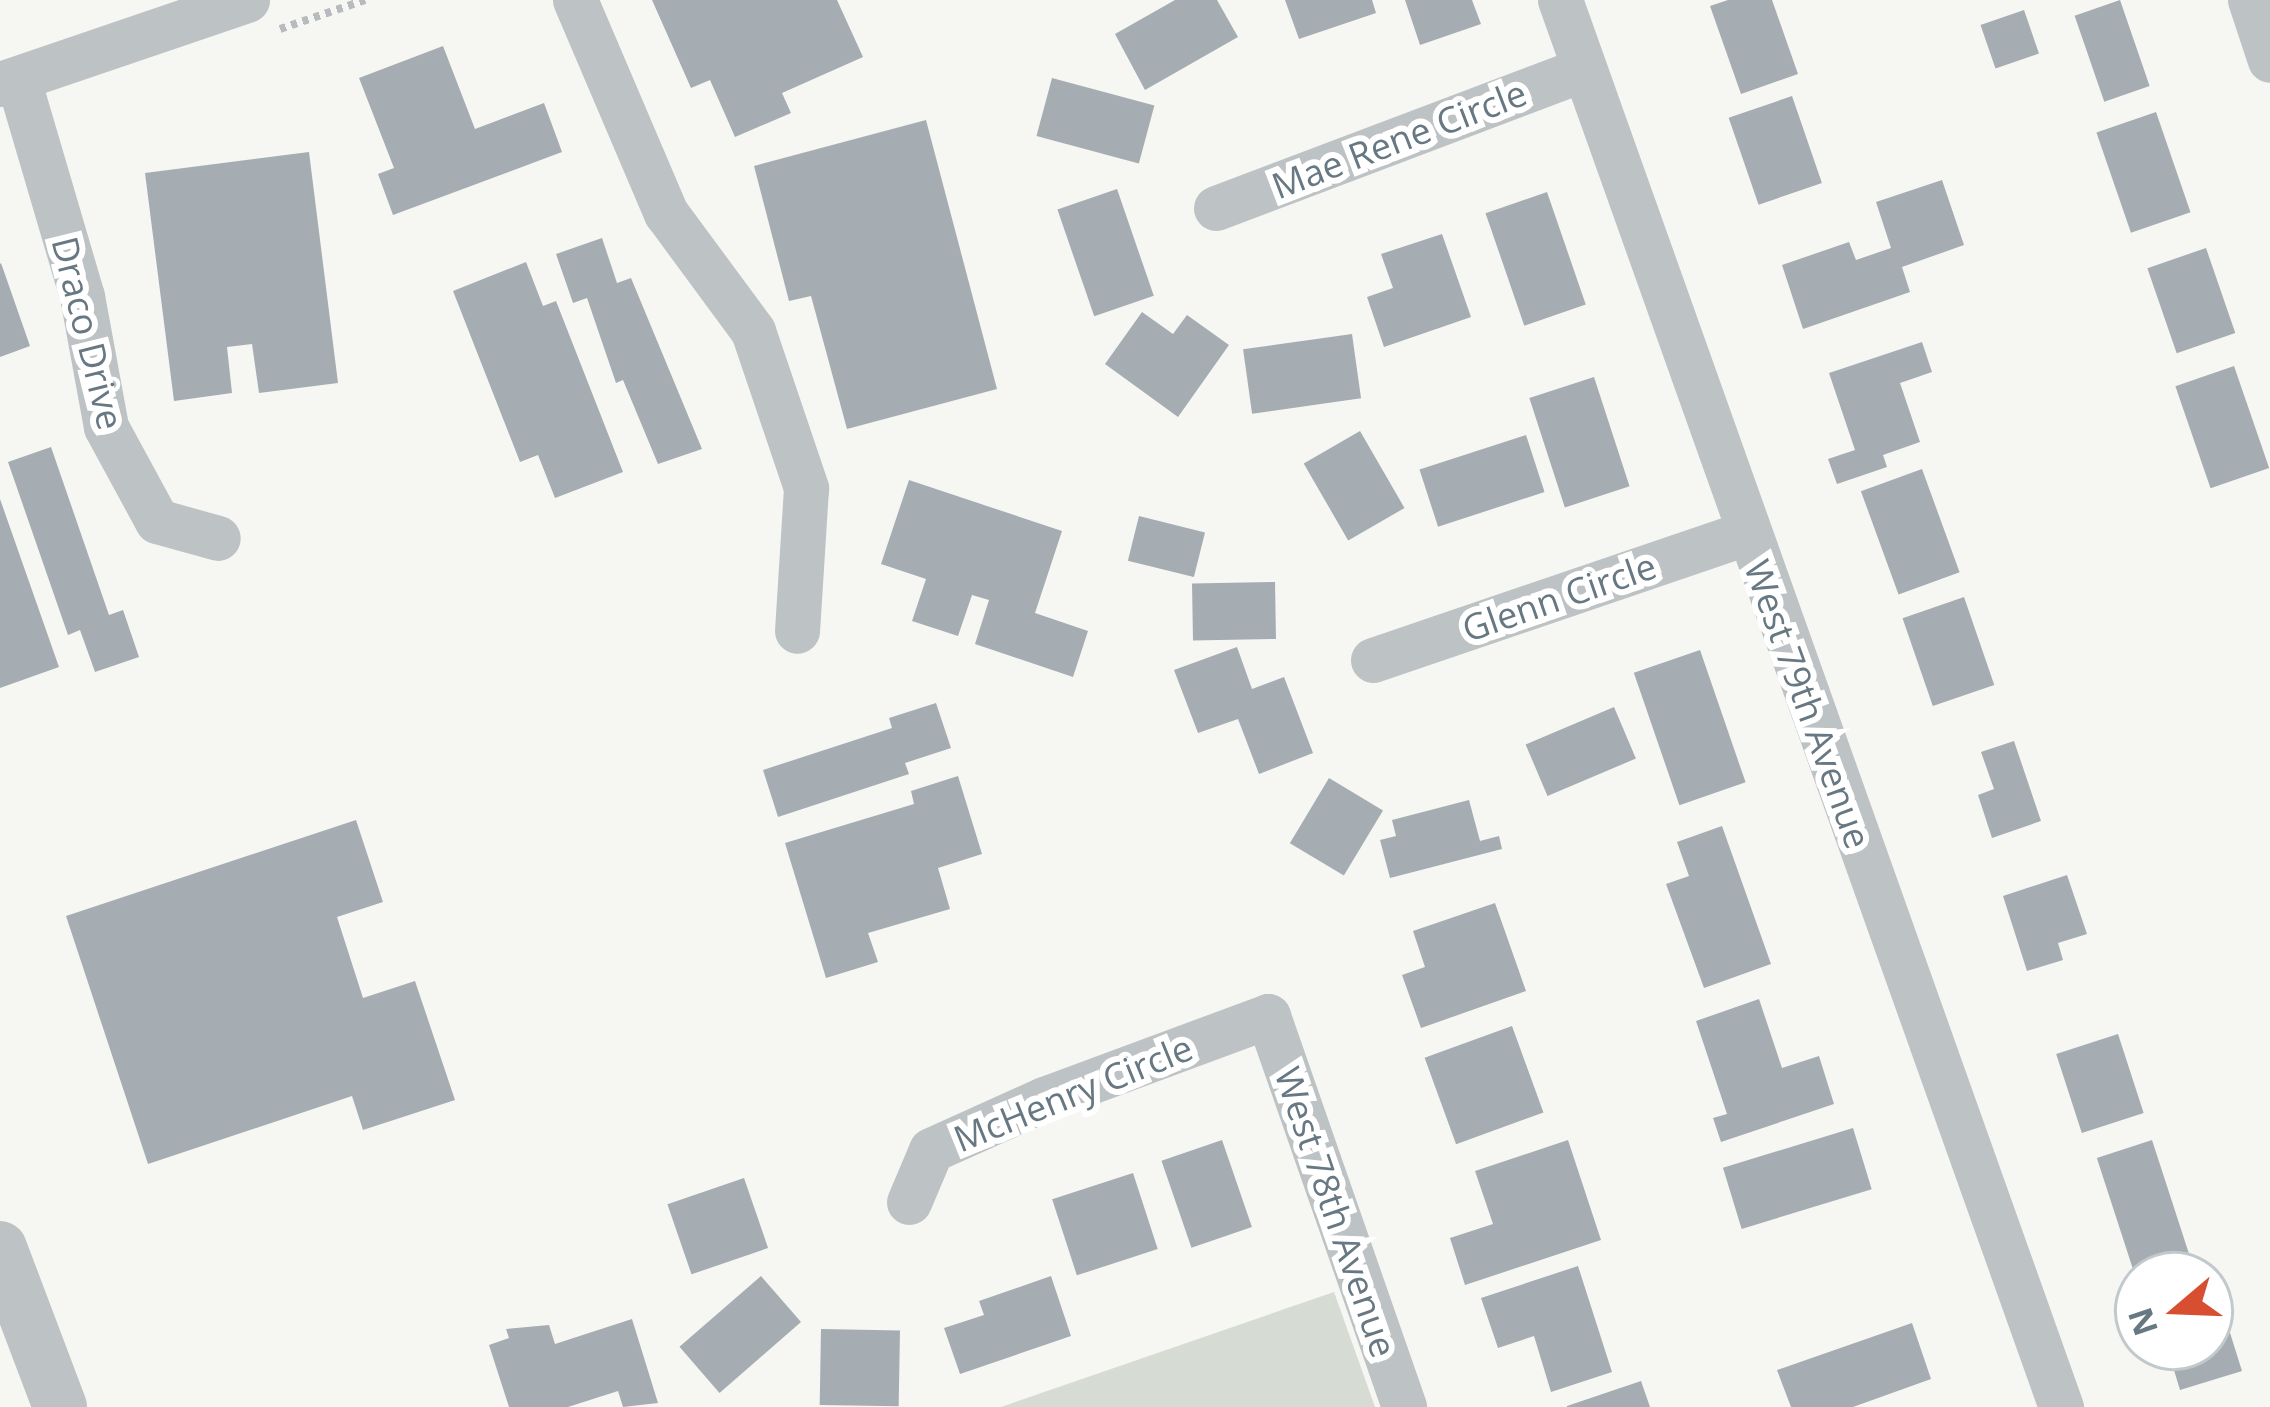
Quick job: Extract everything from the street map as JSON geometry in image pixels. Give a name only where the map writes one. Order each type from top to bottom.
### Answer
[{"type":"street","points":[[9,82],[247,0]]},
{"type":"street","points":[[575,0],[666,213],[753,331],[806,488],[797,632]]},
{"type":"street","name":"West 79th Avenue","points":[[1560,0],[2061,1407]]},
{"type":"street","points":[[2250,0],[2270,60]]},
{"type":"street","name":"Mae Rene Circle","points":[[1216,208],[1582,70]]},
{"type":"street","name":"Draco Drive","points":[[9,82],[82,296],[106,427],[157,521],[218,538]]},
{"type":"street","name":"Glenn Circle","points":[[1372,660],[1746,533]]},
{"type":"street","name":"McHenry Circle","points":[[909,1202],[931,1150],[1268,1016]]},
{"type":"street","name":"West 78th Avenue","points":[[1268,1016],[1404,1407]]},
{"type":"street","points":[[0,1248],[59,1407]]},
{"type":"shaded area","points":[[1334,1292],[1375,1407],[1001,1407]]},
{"type":"building","points":[[652,0],[837,0],[863,57],[782,93],[791,113],[735,137],[710,80],[691,88]]},
{"type":"building","points":[[1175,0],[1217,0],[1238,37],[1145,90],[1115,34]]},
{"type":"building","points":[[1285,0],[1372,0],[1376,13],[1299,39]]},
{"type":"building","points":[[1405,0],[1472,0],[1481,24],[1420,45]]},
{"type":"building","points":[[1728,0],[1772,0],[1798,74],[1741,94],[1710,6]]},
{"type":"building","points":[[2120,0],[2150,86],[2104,102],[2075,16]]},
{"type":"building","points":[[2024,10],[2039,53],[1995,68],[1981,25]]},
{"type":"building","points":[[443,46],[475,129],[544,103],[562,152],[393,215],[378,174],[394,168],[359,78]]},
{"type":"building","points":[[1052,78],[1154,105],[1139,163],[1036,136]]},
{"type":"building","points":[[1792,96],[1822,183],[1759,205],[1729,118]]},
{"type":"building","points":[[2156,112],[2191,212],[2131,233],[2096,133]]},
{"type":"building","points":[[926,120],[997,389],[847,429],[811,296],[789,301],[754,166]]},
{"type":"building","points":[[309,152],[338,383],[259,393],[252,344],[227,347],[232,393],[174,401],[145,173]]},
{"type":"building","points":[[1942,180],[1964,245],[1902,267],[1910,292],[1803,329],[1782,265],[1849,242],[1856,260],[1891,248],[1876,202]]},
{"type":"building","points":[[1117,189],[1154,296],[1094,316],[1057,210]]},
{"type":"building","points":[[1547,192],[1586,305],[1524,326],[1486,213]]},
{"type":"building","points":[[1442,234],[1471,317],[1384,347],[1367,297],[1393,288],[1381,254]]},
{"type":"building","points":[[602,238],[617,283],[631,278],[702,449],[658,464],[623,380],[616,383],[587,298],[573,303],[556,254]]},
{"type":"building","points":[[2206,248],[2235,333],[2177,353],[2147,268]]},
{"type":"building","points":[[526,262],[543,306],[556,301],[623,472],[555,498],[538,455],[520,462],[453,291]]},
{"type":"building","points":[[0,264],[30,346],[0,357]]},
{"type":"building","points":[[1142,312],[1173,334],[1187,315],[1229,345],[1178,417],[1105,364]]},
{"type":"building","points":[[1352,334],[1361,398],[1252,414],[1243,349]]},
{"type":"building","points":[[1922,342],[1932,372],[1900,383],[1920,442],[1883,455],[1887,467],[1837,484],[1828,459],[1855,450],[1829,373]]},
{"type":"building","points":[[2234,366],[2269,468],[2211,488],[2175,386]]},
{"type":"building","points":[[1594,377],[1630,486],[1565,507],[1529,398]]},
{"type":"building","points":[[1360,431],[1404,508],[1348,541],[1304,464]]},
{"type":"building","points":[[1526,435],[1545,492],[1438,527],[1419,470]]},
{"type":"building","points":[[51,447],[109,615],[123,610],[139,657],[95,672],[80,630],[68,635],[8,462]]},
{"type":"building","points":[[1922,469],[1960,572],[1899,595],[1861,491]]},
{"type":"building","points":[[909,480],[1062,531],[1035,613],[1088,631],[1073,677],[975,644],[989,600],[972,595],[958,636],[912,621],[926,579],[881,564]]},
{"type":"building","points":[[0,499],[59,667],[0,688]]},
{"type":"building","points":[[1139,516],[1205,532],[1194,577],[1128,561]]},
{"type":"building","points":[[1275,582],[1276,639],[1193,640],[1192,583]]},
{"type":"building","points":[[1964,597],[1994,685],[1933,706],[1903,618]]},
{"type":"building","points":[[1237,647],[1252,689],[1284,677],[1313,753],[1259,774],[1238,719],[1198,733],[1174,670]]},
{"type":"building","points":[[1700,650],[1746,782],[1679,805],[1634,673]]},
{"type":"building","points":[[936,703],[951,748],[905,763],[909,774],[778,817],[763,770],[892,728],[889,718]]},
{"type":"building","points":[[1614,707],[1636,759],[1548,796],[1526,745]]},
{"type":"building","points":[[2014,741],[2041,821],[1992,838],[1978,795],[1994,789],[1981,752]]},
{"type":"building","points":[[958,776],[982,854],[938,868],[950,909],[868,933],[878,962],[826,978],[785,843],[914,804],[911,791]]},
{"type":"building","points":[[1329,778],[1383,810],[1344,876],[1290,843]]},
{"type":"building","points":[[1469,800],[1480,841],[1499,836],[1502,849],[1390,878],[1380,840],[1396,836],[1392,820]]},
{"type":"building","points":[[356,820],[383,902],[337,917],[363,998],[415,981],[455,1100],[363,1130],[352,1096],[148,1164],[66,916]]},
{"type":"building","points":[[1722,826],[1771,964],[1704,988],[1666,884],[1689,876],[1677,842]]},
{"type":"building","points":[[2067,875],[2087,934],[2058,943],[2063,960],[2027,971],[2003,896]]},
{"type":"building","points":[[1495,903],[1526,991],[1421,1028],[1402,975],[1425,967],[1413,931]]},
{"type":"building","points":[[1759,999],[1782,1068],[1819,1056],[1834,1104],[1721,1142],[1713,1118],[1727,1114],[1696,1021]]},
{"type":"building","points":[[1512,1026],[1543,1112],[1456,1144],[1425,1058]]},
{"type":"building","points":[[2118,1034],[2144,1113],[2082,1133],[2056,1054]]},
{"type":"building","points":[[1853,1128],[1872,1189],[1742,1229],[1723,1168]]},
{"type":"building","points":[[1222,1140],[1252,1227],[1191,1248],[1161,1161]]},
{"type":"building","points":[[1568,1140],[1601,1240],[1465,1285],[1450,1238],[1493,1224],[1475,1171]]},
{"type":"building","points":[[2152,1140],[2188,1251],[2127,1251],[2097,1158]]},
{"type":"building","points":[[1133,1173],[1158,1249],[1077,1275],[1052,1199]]},
{"type":"building","points":[[744,1178],[768,1248],[692,1274],[667,1204]]},
{"type":"building","points":[[1578,1266],[1612,1372],[1551,1392],[1534,1336],[1498,1348],[1481,1298]]},
{"type":"building","points":[[761,1276],[801,1322],[720,1393],[679,1347]]},
{"type":"building","points":[[1051,1276],[1071,1336],[960,1374],[944,1328],[984,1315],[979,1301]]},
{"type":"building","points":[[632,1319],[658,1403],[623,1407],[618,1391],[568,1407],[509,1407],[489,1345],[509,1338],[506,1329],[549,1325],[555,1344]]},
{"type":"building","points":[[1912,1323],[1931,1379],[1853,1407],[1791,1407],[1777,1370]]},
{"type":"building","points":[[821,1329],[900,1330],[899,1406],[820,1405]]},
{"type":"building","points":[[2234,1346],[2242,1371],[2180,1390],[2174,1371],[2234,1371]]},
{"type":"building","points":[[1641,1381],[1650,1407],[1567,1407],[1567,1406]]}]
